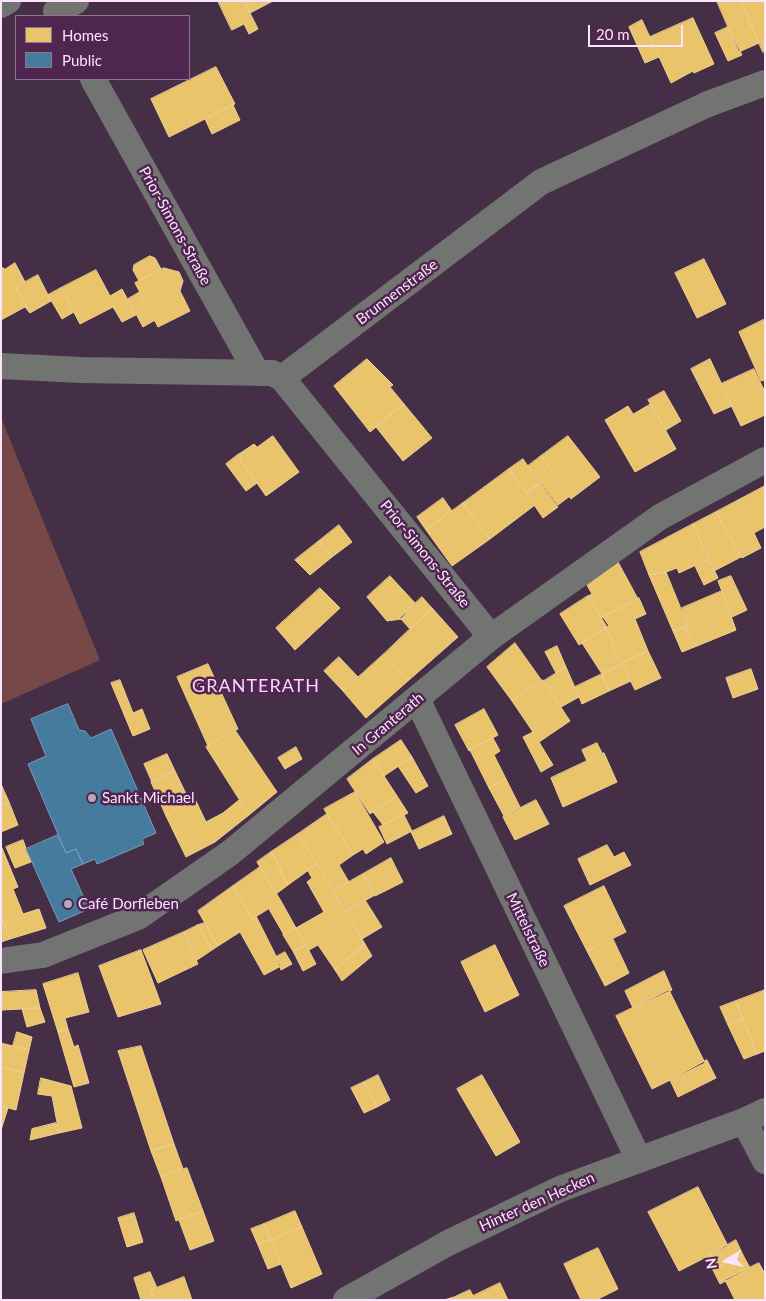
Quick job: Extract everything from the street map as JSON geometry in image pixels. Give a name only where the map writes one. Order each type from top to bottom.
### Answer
[{"type":"street","points":[[1,5],[8,1]]},
{"type":"street","points":[[58,15],[56,11],[76,1]]},
{"type":"street","name":"Prior-Simons-Straße","points":[[94,80],[269,375],[491,637]]},
{"type":"street","name":"Brunnenstraße","points":[[269,375],[541,182],[708,104],[765,83]]},
{"type":"street","points":[[1,366],[269,375]]},
{"type":"street","name":"In Granterath","points":[[1,961],[43,955],[138,916],[230,853],[491,637],[660,517],[765,460]]},
{"type":"street","name":"Mittelstraße","points":[[418,699],[639,1160]]},
{"type":"street","points":[[755,1116],[765,1162]]},
{"type":"street","name":"Hinter den Hecken","points":[[346,1300],[372,1294],[448,1243],[560,1189],[755,1116]]},
{"type":"shaded area","points":[[1,418],[100,660],[1,704]]},
{"type":"building: Homes","points":[[218,1],[244,1],[258,29],[249,34],[244,24],[232,30]]},
{"type":"building: Homes","points":[[244,1],[273,1],[250,13]]},
{"type":"building: Homes","points":[[717,1],[741,1],[759,43],[739,52]]},
{"type":"building: Homes","points":[[741,1],[765,1],[765,51],[763,52]]},
{"type":"building: Homes","points":[[693,18],[714,64],[694,73],[693,71],[671,83],[650,37]]},
{"type":"building: Homes","points":[[642,20],[659,57],[645,63],[629,27]]},
{"type":"building: Homes","points":[[728,27],[742,55],[728,61],[715,33]]},
{"type":"building: Homes","points":[[216,67],[235,104],[169,137],[151,99]]},
{"type":"building: Homes","points":[[233,105],[240,120],[212,134],[205,119]]},
{"type":"building: Homes","points":[[150,256],[155,258],[161,269],[139,281],[133,270],[134,265]]},
{"type":"building: Homes","points":[[704,259],[726,304],[697,318],[675,273]]},
{"type":"building: Homes","points":[[15,263],[25,282],[16,287],[30,313],[25,307],[1,320],[1,267],[5,269]]},
{"type":"building: Homes","points":[[164,268],[179,272],[183,281],[180,291],[190,311],[158,327],[135,283]]},
{"type":"building: Homes","points":[[96,270],[110,296],[122,289],[136,315],[122,322],[113,307],[80,324],[61,288]]},
{"type":"building: Homes","points":[[38,275],[51,301],[30,313],[16,287]]},
{"type":"building: Homes","points":[[61,288],[74,312],[62,319],[48,295]]},
{"type":"building: Homes","points":[[140,292],[155,320],[143,327],[128,299]]},
{"type":"building: Homes","points":[[765,319],[765,380],[761,381],[739,332]]},
{"type":"building: Homes","points":[[367,359],[393,385],[390,387],[404,404],[370,432],[334,386]]},
{"type":"building: Homes","points":[[710,359],[732,406],[714,414],[691,369]]},
{"type":"building: Homes","points":[[754,369],[765,392],[765,415],[741,426],[721,384]]},
{"type":"building: Homes","points":[[664,391],[681,421],[666,430],[648,400]]},
{"type":"building: Homes","points":[[404,404],[432,438],[403,461],[376,427]]},
{"type":"building: Homes","points":[[651,404],[676,449],[635,472],[605,420],[628,406],[633,414]]},
{"type":"building: Homes","points":[[273,436],[299,472],[266,496],[240,459],[242,458],[239,454],[254,444],[257,447]]},
{"type":"building: Homes","points":[[568,436],[600,477],[571,499],[541,456]]},
{"type":"building: Homes","points":[[239,454],[242,458],[240,459],[257,483],[246,491],[226,464]]},
{"type":"building: Homes","points":[[541,456],[570,496],[558,505],[528,466]]},
{"type":"building: Homes","points":[[523,459],[540,483],[526,493],[509,469]]},
{"type":"building: Homes","points":[[509,469],[535,505],[490,539],[463,503]]},
{"type":"building: Homes","points":[[540,483],[558,507],[543,518],[526,493]]},
{"type":"building: Homes","points":[[765,486],[765,527],[754,533],[761,548],[742,558],[716,512]]},
{"type":"building: Homes","points":[[443,498],[452,511],[426,530],[417,517]]},
{"type":"building: Homes","points":[[463,503],[490,539],[452,566],[426,530]]},
{"type":"building: Homes","points":[[716,512],[741,557],[714,571],[693,524]]},
{"type":"building: Homes","points":[[693,524],[709,559],[679,573],[677,568],[649,575],[640,552]]},
{"type":"building: Homes","points":[[339,525],[352,542],[332,557],[319,541]]},
{"type":"building: Homes","points":[[319,541],[332,557],[310,575],[295,560]]},
{"type":"building: Homes","points":[[709,559],[718,578],[704,585],[695,566]]},
{"type":"building: Homes","points":[[618,562],[638,599],[601,618],[588,596],[592,594],[587,585]]},
{"type":"building: Homes","points":[[666,572],[688,626],[673,631],[649,575]]},
{"type":"building: Homes","points":[[390,576],[415,603],[401,619],[387,621],[367,597]]},
{"type":"building: Homes","points":[[731,576],[747,610],[732,617],[718,581]]},
{"type":"building: Homes","points":[[320,588],[340,608],[295,650],[276,628]]},
{"type":"building: Homes","points":[[722,591],[736,630],[697,646],[691,640],[685,627],[688,626],[682,608]]},
{"type":"building: Homes","points":[[588,596],[607,627],[579,645],[560,614]]},
{"type":"building: Homes","points":[[422,597],[432,608],[410,629],[400,618]]},
{"type":"building: Homes","points":[[639,598],[646,614],[635,619],[648,651],[622,663],[611,646],[615,643],[605,628],[609,626],[603,617]]},
{"type":"building: Homes","points":[[432,608],[458,637],[409,680],[384,654]]},
{"type":"building: Homes","points":[[685,627],[691,640],[697,646],[682,652],[673,631]]},
{"type":"building: Homes","points":[[605,628],[615,643],[611,646],[623,664],[602,674],[582,643]]},
{"type":"building: Homes","points":[[515,643],[542,681],[512,701],[487,667]]},
{"type":"building: Homes","points":[[557,646],[566,667],[556,673],[545,652]]},
{"type":"building: Homes","points":[[648,651],[661,678],[635,690],[622,663]]},
{"type":"building: Homes","points":[[384,654],[409,680],[366,718],[343,691]]},
{"type":"building: Homes","points":[[339,657],[358,677],[343,691],[324,671]]},
{"type":"building: Homes","points":[[208,664],[238,729],[208,746],[177,677]]},
{"type":"building: Homes","points":[[623,664],[631,681],[609,691],[602,674]]},
{"type":"building: Homes","points":[[566,667],[579,697],[561,707],[544,681]]},
{"type":"building: Homes","points":[[751,669],[758,689],[733,698],[726,678]]},
{"type":"building: Homes","points":[[602,674],[609,691],[582,704],[575,687]]},
{"type":"building: Homes","points":[[120,680],[133,713],[142,709],[150,729],[133,736],[111,683]]},
{"type":"building: Homes","points":[[543,680],[570,721],[539,742],[553,765],[541,772],[523,737],[533,732],[512,701]]},
{"type":"building: Homes","points":[[484,709],[498,735],[469,751],[455,725]]},
{"type":"building: Homes","points":[[235,730],[277,792],[249,815],[206,747]]},
{"type":"building: Homes","points":[[493,738],[500,751],[494,755],[506,779],[489,788],[470,750]]},
{"type":"building: Homes","points":[[401,740],[412,757],[384,776],[373,759]]},
{"type":"building: Homes","points":[[597,743],[602,753],[587,761],[582,750]]},
{"type":"building: Homes","points":[[296,747],[302,759],[285,769],[278,758]]},
{"type":"building: Homes","points":[[604,753],[617,782],[563,807],[551,778]]},
{"type":"building: Homes","points":[[167,754],[175,771],[152,782],[144,764]]},
{"type":"building: Homes","points":[[412,757],[428,786],[416,793],[398,766]]},
{"type":"building: Homes","points":[[373,759],[397,796],[370,814],[347,779]]},
{"type":"building: Homes","points":[[175,771],[189,800],[166,816],[151,782]]},
{"type":"building: Homes","points":[[506,779],[520,807],[504,816],[489,788]]},
{"type":"building: Homes","points":[[1,784],[9,802],[1,805]]},
{"type":"building: Homes","points":[[355,792],[384,842],[366,854],[363,849],[353,855],[324,809]]},
{"type":"building: Homes","points":[[397,796],[408,813],[383,825],[373,812]]},
{"type":"building: Homes","points":[[194,797],[206,822],[223,813],[239,800],[249,815],[215,842],[186,857],[166,816]]},
{"type":"building: Homes","points":[[536,800],[549,824],[515,840],[503,817]]},
{"type":"building: Homes","points":[[9,802],[18,825],[1,832],[1,805]]},
{"type":"building: Homes","points":[[327,814],[353,855],[339,865],[349,882],[333,891],[298,834]]},
{"type":"building: Homes","points":[[404,815],[412,831],[387,844],[379,827]]},
{"type":"building: Homes","points":[[444,816],[452,834],[419,849],[411,832]]},
{"type":"building: Homes","points":[[298,834],[317,864],[288,885],[280,871],[282,870],[271,852]]},
{"type":"building: Homes","points":[[23,840],[31,862],[15,868],[6,847]]},
{"type":"building: Homes","points":[[607,845],[614,857],[624,852],[631,865],[590,885],[578,859]]},
{"type":"building: Homes","points":[[2,848],[18,887],[13,889],[23,914],[39,909],[46,928],[10,939],[1,916]]},
{"type":"building: Homes","points":[[271,852],[282,870],[280,871],[288,885],[276,894],[257,862]]},
{"type":"building: Homes","points":[[391,858],[403,882],[375,896],[363,874]]},
{"type":"building: Homes","points":[[317,864],[365,944],[335,970],[318,945],[309,950],[296,928],[324,912],[307,882],[312,878],[308,871]]},
{"type":"building: Homes","points":[[260,867],[281,901],[252,919],[233,886]]},
{"type":"building: Homes","points":[[363,874],[375,895],[345,912],[333,891]]},
{"type":"building: Homes","points":[[233,886],[252,919],[256,916],[281,966],[264,975],[240,932],[218,946],[198,911]]},
{"type":"building: Homes","points":[[604,886],[626,932],[587,951],[564,906]]},
{"type":"building: Homes","points":[[365,900],[382,927],[362,939],[345,912]]},
{"type":"building: Homes","points":[[281,901],[296,928],[284,935],[269,909]]},
{"type":"building: Homes","points":[[1,916],[10,939],[1,942]]},
{"type":"building: Homes","points":[[205,923],[218,946],[212,950],[198,925]]},
{"type":"building: Homes","points":[[198,925],[212,950],[197,960],[184,932]]},
{"type":"building: Homes","points":[[296,928],[306,945],[293,951],[283,935]]},
{"type":"building: Homes","points":[[184,932],[198,964],[158,983],[143,950]]},
{"type":"building: Homes","points":[[613,939],[629,973],[605,986],[587,951]]},
{"type":"building: Homes","points":[[365,944],[372,956],[342,981],[335,970]]},
{"type":"building: Homes","points":[[306,945],[316,964],[303,971],[293,951]]},
{"type":"building: Homes","points":[[495,945],[519,995],[485,1012],[461,962]]},
{"type":"building: Homes","points":[[141,950],[161,1004],[118,1017],[99,966]]},
{"type":"building: Homes","points":[[285,952],[292,964],[281,970],[276,957]]},
{"type":"building: Homes","points":[[664,971],[672,990],[633,1008],[625,991]]},
{"type":"building: Homes","points":[[78,973],[89,1012],[65,1018],[68,1029],[58,1032],[43,984]]},
{"type":"building: Homes","points":[[36,990],[40,1008],[2,1010],[1,1015],[1,992]]},
{"type":"building: Homes","points":[[669,990],[705,1063],[652,1089],[616,1016]]},
{"type":"building: Homes","points":[[765,990],[765,1051],[757,1054],[736,1001]]},
{"type":"building: Homes","points":[[736,1001],[743,1019],[728,1025],[720,1007]]},
{"type":"building: Homes","points":[[40,1008],[45,1022],[27,1027],[22,1009]]},
{"type":"building: Homes","points":[[743,1019],[757,1054],[744,1059],[728,1025]]},
{"type":"building: Homes","points":[[68,1029],[74,1047],[78,1045],[89,1083],[74,1087],[58,1032]]},
{"type":"building: Homes","points":[[17,1032],[32,1037],[29,1050],[13,1046]]},
{"type":"building: Homes","points":[[1,1043],[29,1050],[24,1073],[1,1067]]},
{"type":"building: Homes","points":[[141,1046],[174,1144],[151,1151],[118,1051]]},
{"type":"building: Homes","points":[[707,1060],[716,1078],[678,1097],[670,1080]]},
{"type":"building: Homes","points":[[1,1067],[24,1073],[16,1110],[1,1106]]},
{"type":"building: Homes","points":[[378,1075],[390,1100],[377,1107],[364,1082]]},
{"type":"building: Homes","points":[[482,1075],[520,1142],[496,1156],[457,1089]]},
{"type":"building: Homes","points":[[41,1078],[71,1086],[82,1128],[59,1133],[52,1096],[38,1094]]},
{"type":"building: Homes","points":[[364,1082],[377,1107],[364,1113],[351,1088]]},
{"type":"building: Homes","points":[[1,1106],[8,1108],[1,1130]]},
{"type":"building: Homes","points":[[56,1123],[59,1133],[30,1140],[32,1129]]},
{"type":"building: Homes","points":[[174,1144],[183,1169],[161,1177],[151,1151]]},
{"type":"building: Homes","points":[[187,1168],[203,1211],[176,1221],[161,1177]]},
{"type":"building: Homes","points":[[698,1187],[728,1246],[679,1271],[648,1212]]},
{"type":"building: Homes","points":[[203,1211],[214,1241],[190,1250],[179,1220]]},
{"type":"building: Homes","points":[[295,1211],[302,1227],[271,1240],[264,1224]]},
{"type":"building: Homes","points":[[134,1213],[143,1242],[127,1247],[118,1218]]},
{"type":"building: Homes","points":[[264,1224],[271,1239],[258,1245],[251,1229]]},
{"type":"building: Homes","points":[[302,1227],[322,1274],[291,1288],[271,1240]]},
{"type":"building: Homes","points":[[271,1239],[281,1264],[268,1269],[258,1245]]},
{"type":"building: Homes","points":[[736,1240],[743,1255],[713,1270],[707,1257]]},
{"type":"building: Homes","points":[[598,1248],[618,1289],[596,1300],[581,1300],[564,1264]]},
{"type":"building: Homes","points":[[743,1255],[750,1268],[720,1284],[713,1270]]},
{"type":"building: Homes","points":[[759,1263],[765,1274],[765,1300],[735,1300],[725,1280]]},
{"type":"building: Homes","points":[[150,1272],[157,1288],[151,1290],[155,1300],[141,1300],[134,1278]]},
{"type":"building: Homes","points":[[184,1277],[192,1300],[155,1300],[151,1290]]},
{"type":"building: Homes","points":[[500,1283],[508,1300],[475,1300],[473,1296]]},
{"type":"building: Homes","points":[[470,1290],[475,1300],[444,1300],[454,1297]]},
{"type":"building: Public","name":"Sankt Michael","points":[[68,704],[79,730],[85,731],[91,738],[111,729],[156,833],[142,839],[144,844],[97,864],[95,859],[83,864],[76,849],[66,853],[28,764],[46,756],[31,719]]},
{"type":"building: Public","points":[[58,835],[66,853],[76,849],[83,864],[71,869],[89,909],[59,922],[26,849]]},
{"type":"place","name":"Sankt Michael","points":[[92,798]]},
{"type":"place","name":"Café Dorfleben","points":[[68,904]]},
{"type":"district","name":"GRANTERATH","points":[[256,686]]}]
